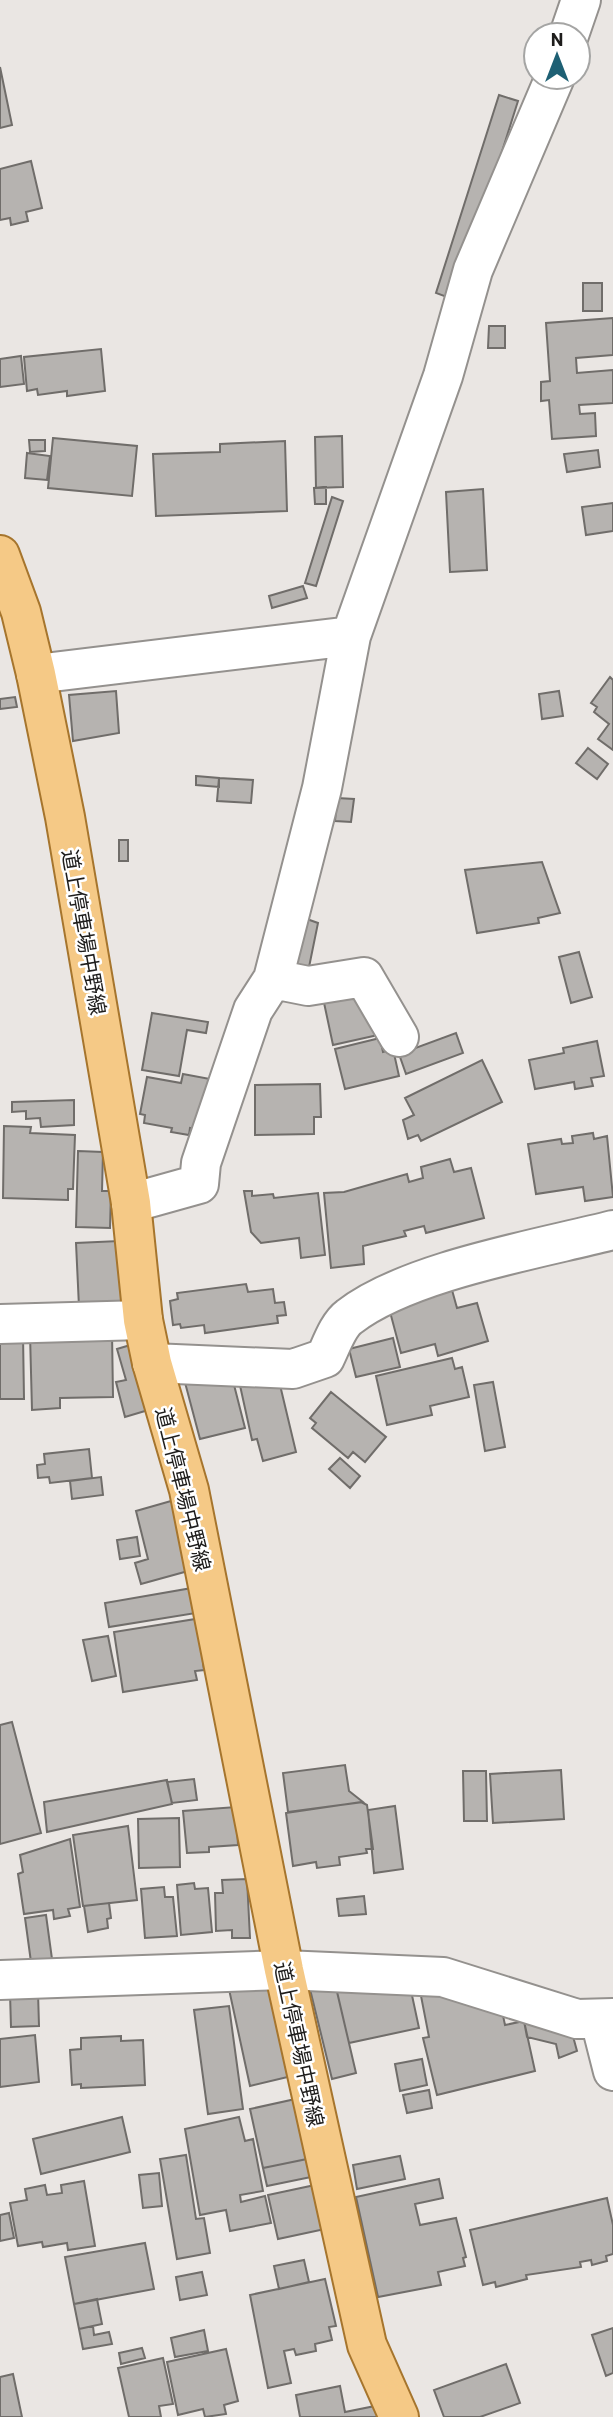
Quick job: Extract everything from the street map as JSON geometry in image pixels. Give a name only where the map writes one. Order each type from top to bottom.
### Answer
[{"type":"main road","name":"道上停車場中野線","points":[[0,555],[10,614],[36,674],[65,817],[131,1203],[143,1320],[152,1363],[189,1490],[284,1970],[367,2345],[399,2417]]},
{"type":"street","points":[[574,21],[581,0]]},
{"type":"street","points":[[131,1203],[199,1184],[201,1163],[253,1010],[273,979],[323,788],[351,636],[443,376],[473,270],[549,91]]},
{"type":"street","points":[[36,674],[351,636]]},
{"type":"street","points":[[273,979],[307,986],[365,976],[399,1037]]},
{"type":"street","points":[[152,1363],[293,1369],[325,1358],[346,1319],[382,1296],[474,1264],[613,1230]]},
{"type":"street","points":[[0,1324],[143,1320]]},
{"type":"street","points":[[0,1980],[284,1970],[443,1978],[577,2019],[606,2019],[613,2071]]},
{"type":"building","points":[[0,67],[12,125],[0,128]]},
{"type":"building","points":[[499,95],[518,101],[455,300],[436,293]]},
{"type":"building","points":[[31,161],[42,208],[26,212],[28,221],[11,225],[10,218],[0,220],[0,169]]},
{"type":"building","points":[[583,283],[602,283],[602,311],[583,311]]},
{"type":"building","points":[[613,318],[613,355],[576,358],[577,373],[613,370],[613,403],[579,405],[580,414],[595,413],[596,436],[552,439],[549,400],[541,401],[541,382],[550,381],[546,323]]},
{"type":"building","points":[[489,326],[505,326],[505,348],[488,348]]},
{"type":"building","points":[[101,349],[105,391],[67,396],[67,391],[38,395],[37,389],[27,391],[24,357]]},
{"type":"building","points":[[21,356],[24,384],[0,387],[0,359]]},
{"type":"building","points":[[342,436],[343,487],[316,488],[315,437]]},
{"type":"building","points":[[53,438],[137,446],[132,496],[48,488]]},
{"type":"building","points":[[29,440],[45,440],[45,451],[30,452]]},
{"type":"building","points":[[285,441],[287,511],[156,516],[153,454],[220,452],[220,444]]},
{"type":"building","points":[[598,450],[600,467],[567,472],[564,454]]},
{"type":"building","points":[[27,453],[50,456],[47,480],[25,478]]},
{"type":"building","points":[[326,487],[326,504],[315,504],[314,488]]},
{"type":"building","points":[[483,489],[487,570],[450,572],[446,492]]},
{"type":"building","points":[[332,497],[343,501],[316,586],[305,583]]},
{"type":"building","points":[[613,503],[613,531],[586,535],[582,507]]},
{"type":"building","points":[[303,586],[307,598],[272,608],[269,596]]},
{"type":"building","points":[[610,677],[613,680],[613,750],[598,739],[609,724],[594,712],[597,707],[591,703]]},
{"type":"building","points":[[116,691],[119,733],[73,741],[69,695]]},
{"type":"building","points":[[559,691],[563,716],[542,719],[539,694]]},
{"type":"building","points":[[15,697],[17,707],[0,709],[0,699]]},
{"type":"building","points":[[588,748],[608,764],[597,779],[576,763]]},
{"type":"building","points":[[196,776],[219,778],[219,787],[196,785]]},
{"type":"building","points":[[219,778],[253,780],[251,803],[217,801]]},
{"type":"building","points":[[337,798],[354,799],[351,822],[335,821]]},
{"type":"building","points":[[119,840],[128,840],[128,861],[119,861]]},
{"type":"building","points":[[542,862],[560,913],[538,918],[539,923],[477,933],[465,870]]},
{"type":"building","points":[[304,918],[318,923],[308,972],[293,969]]},
{"type":"building","points":[[579,952],[592,997],[571,1003],[559,957]]},
{"type":"building","points":[[368,988],[378,1035],[333,1045],[323,998]]},
{"type":"building","points":[[152,1013],[208,1022],[206,1033],[187,1030],[179,1076],[142,1070]]},
{"type":"building","points":[[456,1033],[463,1053],[406,1074],[399,1054]]},
{"type":"building","points":[[380,1038],[383,1052],[393,1049],[399,1076],[345,1089],[335,1049]]},
{"type":"building","points":[[597,1041],[604,1076],[591,1078],[593,1086],[575,1089],[574,1082],[535,1089],[529,1060],[564,1053],[563,1048]]},
{"type":"building","points":[[482,1060],[502,1102],[421,1141],[418,1135],[408,1139],[403,1120],[414,1115],[405,1098]]},
{"type":"building","points":[[183,1074],[210,1079],[201,1130],[190,1128],[189,1135],[171,1132],[172,1128],[144,1123],[145,1115],[140,1114],[147,1077],[181,1083]]},
{"type":"building","points":[[320,1084],[321,1117],[314,1117],[314,1134],[255,1135],[255,1085]]},
{"type":"building","points":[[74,1100],[74,1125],[41,1127],[40,1118],[26,1119],[26,1111],[12,1112],[12,1102]]},
{"type":"building","points":[[4,1126],[31,1127],[30,1133],[75,1135],[73,1189],[68,1189],[68,1200],[3,1198]]},
{"type":"building","points":[[593,1133],[594,1139],[607,1136],[613,1197],[585,1201],[583,1187],[536,1194],[528,1144],[561,1139],[562,1144],[573,1143],[572,1136]]},
{"type":"building","points":[[78,1151],[103,1152],[102,1191],[111,1191],[110,1228],[76,1227]]},
{"type":"building","points":[[450,1159],[454,1172],[471,1168],[484,1218],[426,1233],[424,1226],[404,1231],[406,1236],[363,1246],[364,1264],[331,1268],[324,1193],[344,1192],[407,1174],[409,1182],[423,1178],[421,1167]]},
{"type":"building","points":[[244,1191],[252,1191],[252,1196],[273,1194],[274,1198],[318,1193],[325,1255],[301,1258],[299,1238],[261,1243],[251,1232]]},
{"type":"building","points":[[119,1241],[122,1305],[79,1307],[76,1243]]},
{"type":"building","points":[[246,1284],[248,1292],[273,1289],[275,1303],[284,1302],[286,1315],[277,1316],[278,1323],[205,1333],[204,1325],[181,1328],[180,1324],[173,1325],[170,1301],[178,1299],[177,1293]]},
{"type":"building","points":[[452,1290],[457,1308],[477,1303],[488,1341],[438,1356],[435,1344],[401,1353],[389,1308]]},
{"type":"building","points":[[112,1332],[113,1397],[60,1398],[60,1408],[32,1410],[30,1334]]},
{"type":"building","points":[[0,1335],[23,1335],[24,1399],[0,1399]]},
{"type":"building","points":[[393,1338],[400,1367],[356,1377],[349,1349]]},
{"type":"building","points":[[137,1343],[155,1408],[125,1417],[116,1382],[126,1380],[117,1349]]},
{"type":"building","points":[[452,1358],[455,1369],[462,1367],[469,1397],[430,1406],[432,1415],[387,1425],[376,1376]]},
{"type":"building","points":[[183,1375],[233,1381],[245,1428],[200,1439]]},
{"type":"building","points":[[239,1381],[280,1385],[296,1452],[263,1461],[257,1439],[252,1440]]},
{"type":"building","points":[[493,1382],[505,1447],[485,1451],[474,1385]]},
{"type":"building","points":[[331,1392],[386,1437],[365,1462],[353,1452],[348,1458],[312,1428],[316,1423],[310,1418]]},
{"type":"building","points":[[89,1449],[92,1478],[50,1483],[49,1477],[38,1478],[37,1465],[45,1464],[44,1454]]},
{"type":"building","points":[[340,1458],[360,1476],[350,1488],[329,1469]]},
{"type":"building","points":[[101,1477],[103,1495],[72,1499],[70,1481]]},
{"type":"building","points":[[178,1499],[199,1568],[141,1584],[135,1563],[148,1559],[136,1511]]},
{"type":"building","points":[[137,1537],[140,1556],[120,1559],[117,1540]]},
{"type":"building","points":[[192,1588],[196,1613],[109,1627],[105,1603]]},
{"type":"building","points":[[208,1617],[215,1661],[203,1662],[204,1670],[195,1671],[197,1680],[123,1692],[114,1632]]},
{"type":"building","points":[[108,1636],[116,1676],[92,1681],[83,1640]]},
{"type":"building","points":[[12,1722],[41,1833],[0,1844],[0,1725]]},
{"type":"building","points":[[345,1765],[349,1791],[363,1802],[288,1812],[283,1773]]},
{"type":"building","points":[[561,1770],[564,1819],[493,1823],[490,1774]]},
{"type":"building","points":[[463,1771],[486,1771],[487,1821],[464,1821]]},
{"type":"building","points":[[194,1779],[197,1800],[172,1803],[167,1782]]},
{"type":"building","points":[[167,1780],[172,1804],[47,1832],[44,1802]]},
{"type":"building","points":[[361,1802],[367,1805],[373,1849],[366,1849],[367,1853],[339,1857],[340,1865],[317,1868],[316,1862],[293,1866],[286,1813]]},
{"type":"building","points":[[395,1806],[403,1869],[374,1873],[368,1810]]},
{"type":"building","points":[[236,1807],[238,1845],[209,1847],[209,1852],[187,1853],[183,1811]]},
{"type":"building","points":[[179,1818],[180,1867],[139,1868],[138,1819]]},
{"type":"building","points":[[128,1826],[137,1900],[83,1906],[73,1835]]},
{"type":"building","points":[[70,1839],[80,1907],[68,1909],[70,1916],[54,1919],[53,1910],[24,1914],[18,1874],[23,1872],[20,1855]]},
{"type":"building","points":[[247,1879],[250,1938],[232,1938],[232,1930],[216,1931],[215,1893],[223,1893],[222,1880]]},
{"type":"building","points":[[194,1883],[195,1889],[208,1888],[212,1932],[181,1935],[177,1885]]},
{"type":"building","points":[[164,1887],[165,1897],[173,1897],[177,1936],[145,1938],[141,1889]]},
{"type":"building","points":[[364,1896],[366,1914],[339,1916],[337,1899]]},
{"type":"building","points":[[109,1903],[111,1918],[107,1919],[108,1928],[88,1932],[84,1906]]},
{"type":"building","points":[[46,1915],[52,1959],[31,1962],[25,1918]]},
{"type":"building","points":[[273,1979],[296,2075],[250,2086],[227,1980]]},
{"type":"building","points":[[334,1979],[356,2073],[332,2079],[309,1985]]},
{"type":"building","points":[[335,1983],[410,1986],[419,2028],[349,2043]]},
{"type":"building","points":[[38,1992],[39,2026],[11,2027],[10,1993]]},
{"type":"building","points":[[426,1992],[501,2006],[505,2025],[524,2021],[535,2071],[437,2095],[423,2038],[429,2037],[421,1996]]},
{"type":"building","points":[[229,2006],[243,2109],[208,2114],[194,2010]]},
{"type":"building","points":[[524,2021],[571,2029],[577,2051],[559,2058],[556,2044],[527,2037]]},
{"type":"building","points":[[35,2035],[39,2082],[0,2087],[0,2039]]},
{"type":"building","points":[[121,2036],[121,2041],[143,2040],[145,2085],[81,2088],[81,2084],[72,2085],[70,2050],[81,2049],[81,2038]]},
{"type":"building","points":[[422,2059],[427,2085],[400,2091],[395,2064]]},
{"type":"building","points":[[429,2090],[432,2108],[407,2113],[403,2095]]},
{"type":"building","points":[[300,2098],[312,2158],[263,2168],[250,2109]]},
{"type":"building","points":[[122,2117],[130,2152],[41,2174],[33,2139]]},
{"type":"building","points":[[239,2117],[245,2141],[253,2139],[263,2191],[240,2195],[241,2202],[265,2196],[271,2223],[230,2231],[226,2210],[200,2215],[185,2129]]},
{"type":"building","points":[[186,2155],[196,2219],[204,2218],[210,2253],[177,2259],[160,2159]]},
{"type":"building","points":[[400,2156],[405,2179],[357,2189],[353,2165]]},
{"type":"building","points":[[312,2158],[316,2176],[267,2186],[263,2168]]},
{"type":"building","points":[[159,2173],[162,2206],[143,2208],[139,2175]]},
{"type":"building","points":[[439,2179],[443,2198],[415,2204],[420,2225],[456,2218],[466,2257],[463,2258],[465,2266],[438,2272],[441,2285],[378,2297],[356,2197]]},
{"type":"building","points":[[84,2181],[95,2246],[68,2250],[67,2243],[43,2247],[42,2242],[18,2246],[10,2203],[27,2200],[25,2189],[45,2185],[47,2195],[62,2193],[61,2185]]},
{"type":"building","points":[[315,2185],[325,2229],[278,2239],[268,2195]]},
{"type":"building","points":[[607,2198],[613,2225],[613,2254],[606,2256],[607,2261],[592,2265],[591,2260],[580,2262],[581,2267],[526,2275],[527,2279],[496,2287],[495,2282],[483,2285],[470,2230]]},
{"type":"building","points":[[9,2213],[14,2238],[0,2241],[0,2215]]},
{"type":"building","points":[[145,2243],[154,2289],[74,2304],[65,2257]]},
{"type":"building","points":[[304,2260],[309,2282],[279,2289],[274,2266]]},
{"type":"building","points":[[202,2272],[207,2295],[180,2300],[176,2277]]},
{"type":"building","points":[[325,2279],[336,2326],[329,2327],[332,2340],[315,2344],[316,2351],[296,2355],[294,2349],[284,2351],[291,2383],[268,2388],[250,2295]]},
{"type":"building","points":[[97,2299],[102,2324],[79,2329],[74,2304]]},
{"type":"building","points":[[93,2326],[94,2335],[109,2332],[112,2344],[83,2349],[79,2329]]},
{"type":"building","points":[[613,2328],[613,2373],[606,2376],[592,2335]]},
{"type":"building","points":[[204,2330],[208,2351],[175,2357],[171,2338]]},
{"type":"building","points":[[142,2348],[145,2358],[121,2364],[119,2353]]},
{"type":"building","points":[[226,2349],[238,2401],[224,2405],[226,2414],[205,2417],[203,2409],[178,2415],[167,2362]]},
{"type":"building","points":[[163,2358],[173,2404],[159,2406],[161,2417],[129,2417],[118,2368]]},
{"type":"building","points":[[506,2364],[520,2403],[480,2417],[444,2417],[434,2390]]},
{"type":"building","points":[[13,2374],[22,2417],[0,2417],[0,2377]]},
{"type":"building","points":[[340,2386],[345,2412],[380,2405],[382,2417],[300,2417],[296,2395]]}]
